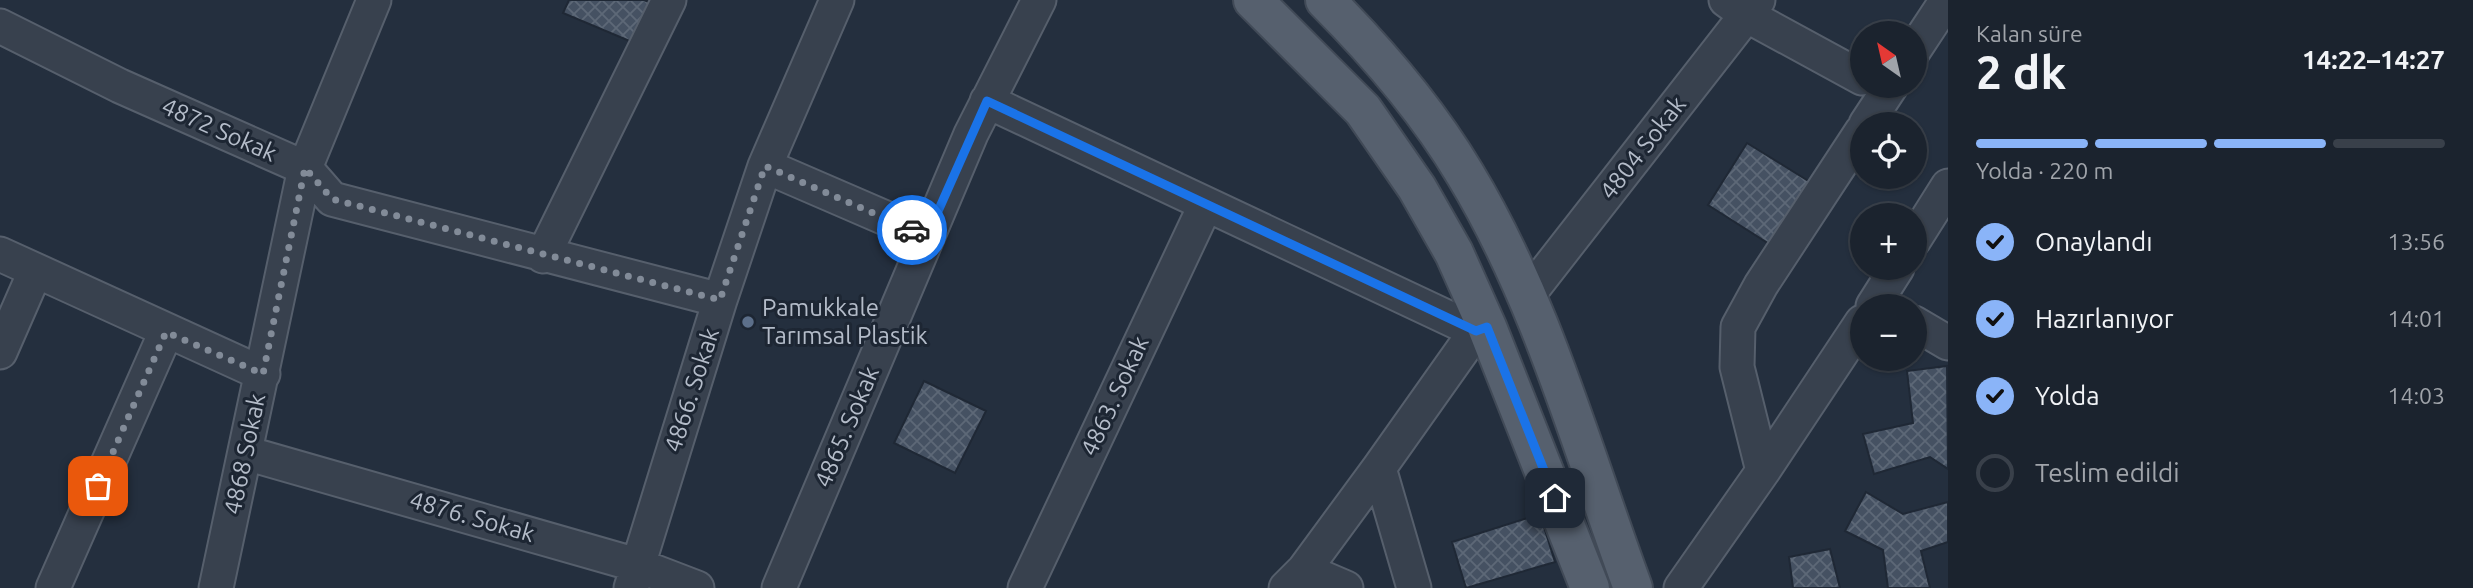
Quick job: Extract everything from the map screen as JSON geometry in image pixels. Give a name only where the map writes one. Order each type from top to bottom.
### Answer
[{"type":"main road","points":[[1253,0],[1363,110],[1417,188],[1448,242],[1590,588]]},
{"type":"main road","points":[[1325,0],[1410,93],[1466,174],[1527,296],[1633,588]]},
{"type":"street","name":"4868 Sokak","points":[[216,588],[305,168],[374,0]]},
{"type":"street","points":[[543,256],[669,0]]},
{"type":"street","name":"4866. Sokak","points":[[634,576],[765,166],[837,0]]},
{"type":"street","name":"4865. Sokak","points":[[779,588],[927,236],[987,101],[1039,0]]},
{"type":"street","points":[[1927,30],[1947,0]]},
{"type":"street","points":[[1744,5],[1850,67]]},
{"type":"street","name":"4804 Sokak","points":[[1527,296],[1744,5]]},
{"type":"street","name":"4872 Sokak","points":[[0,26],[120,86],[305,168],[332,199],[720,300]]},
{"type":"street","points":[[987,101],[1482,329],[1295,579],[1346,588]]},
{"type":"street","points":[[1763,471],[1737,367],[1738,327],[1761,285],[1850,149]]},
{"type":"street","points":[[765,166],[927,236]]},
{"type":"street","points":[[1927,219],[1948,186]]},
{"type":"street","name":"4863. Sokak","points":[[1025,588],[1206,204]]},
{"type":"street","points":[[0,254],[263,374]]},
{"type":"street","points":[[0,352],[35,272]]},
{"type":"street","points":[[1927,331],[1948,343]]},
{"type":"street","points":[[53,588],[166,332]]},
{"type":"street","points":[[1681,588],[1850,345]]},
{"type":"street","name":"4876. Sokak","points":[[246,453],[634,576],[696,588]]},
{"type":"street","points":[[1380,468],[1414,588]]},
{"type":"building","points":[[569,0],[644,0],[656,5],[639,45],[563,13]]},
{"type":"building","points":[[1747,143],[1810,182],[1771,245],[1708,205]]},
{"type":"building","points":[[1947,366],[1948,469],[1930,457],[1874,474],[1863,434],[1913,423],[1907,371],[1927,371],[1927,368]]},
{"type":"building","points":[[924,381],[986,411],[955,473],[894,443]]},
{"type":"building","points":[[1866,492],[1903,514],[1948,502],[1948,542],[1921,551],[1930,588],[1888,588],[1883,550],[1845,531]]},
{"type":"building","points":[[1540,514],[1555,562],[1466,588],[1452,542]]},
{"type":"building","points":[[1830,549],[1840,588],[1793,588],[1789,557]]},
{"type":"way so far","points":[[98,486],[166,332],[263,374],[305,168],[332,199],[720,300],[765,166],[912,230]]},
{"type":"place","name":"Pamukkale Tarımsal Plastik","points":[[748,322]]},
{"type":"route","points":[[912,230],[927,236],[987,101],[1476,331],[1487,327],[1555,498]]}]
